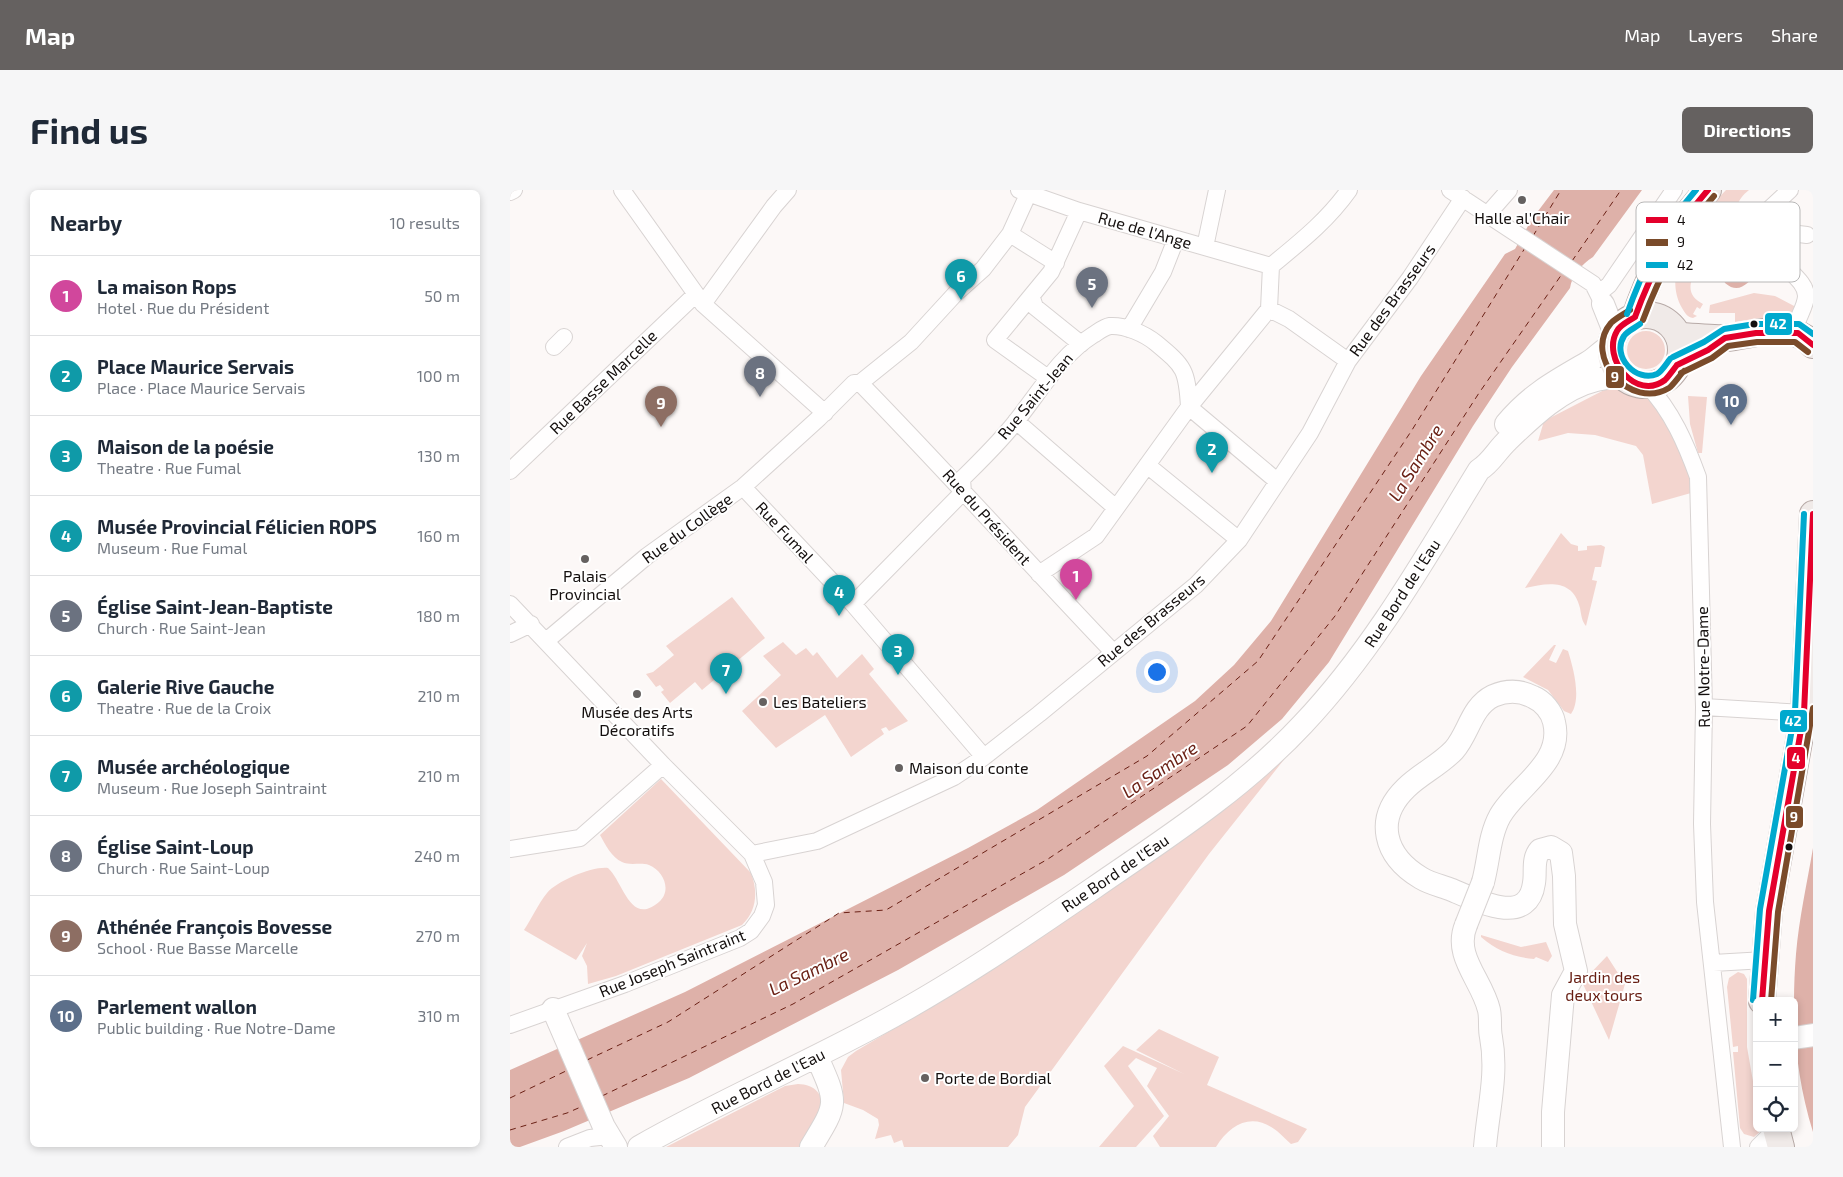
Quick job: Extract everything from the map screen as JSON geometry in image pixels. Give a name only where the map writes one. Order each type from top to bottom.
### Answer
[{"type":"main road","points":[[1696,202],[1708,190]]},
{"type":"main road","points":[[1646,282],[1622,330],[1613,359],[1622,375],[1631,381],[1647,385],[1665,379],[1677,365],[1708,350],[1725,338]]},
{"type":"main road","points":[[1663,282],[1671,328],[1681,351],[1677,365]]},
{"type":"main road","points":[[1601,298],[1622,330]]},
{"type":"main road","points":[[1622,330],[1649,316],[1671,328],[1725,338],[1756,333],[1790,332],[1805,337],[1813,345]]},
{"type":"main road","name":"Rue Bord de l'Eau","points":[[1479,470],[1479,463],[1518,410],[1554,380],[1578,368],[1622,330]]},
{"type":"main road","name":"Rue Bord de l'Eau","points":[[639,1147],[908,1008],[1020,938],[1184,826],[1255,771],[1302,726],[1360,657],[1402,596],[1479,470],[1486,466],[1502,446],[1530,419],[1571,390],[1595,380],[1622,375]]},
{"type":"main road","points":[[1762,997],[1769,911],[1804,713],[1813,514]]},
{"type":"main road","points":[[1485,1147],[1493,1093],[1493,1042],[1488,1007],[1462,949],[1461,938],[1466,925],[1483,882],[1490,845],[1499,818],[1511,800],[1549,759],[1556,742],[1555,724],[1550,712],[1538,699],[1524,693],[1503,692],[1483,703],[1455,748],[1409,785],[1395,801],[1388,817],[1386,832],[1394,852],[1415,874],[1429,882],[1498,909],[1518,905],[1530,895],[1534,881],[1535,857],[1540,850],[1551,847],[1562,853],[1565,924],[1576,970],[1563,995],[1553,1112],[1553,1147]]},
{"type":"main road","points":[[553,1009],[610,1137]]},
{"type":"main road","points":[[1798,1037],[1813,1035]]},
{"type":"main road","points":[[811,1147],[833,1108],[829,1086],[816,1057]]},
{"type":"street","points":[[510,192],[514,190]]},
{"type":"street","points":[[622,190],[700,299],[762,351],[825,413]]},
{"type":"street","name":"Rue Basse Marcelle","points":[[510,471],[656,332],[700,299],[788,190]]},
{"type":"street","points":[[1205,247],[1217,190]]},
{"type":"street","points":[[1038,574],[1096,536],[1189,407],[1270,309],[1271,266],[1317,228],[1335,209],[1349,190]]},
{"type":"street","points":[[1487,214],[1509,190]]},
{"type":"street","points":[[1665,202],[1674,190]]},
{"type":"street","points":[[1777,202],[1790,190]]},
{"type":"street","name":"Rue de l'Ange","points":[[1026,191],[1176,239],[1271,266]]},
{"type":"street","name":"Rue du Collège","points":[[546,641],[647,556],[743,487],[825,413],[854,383],[860,383],[911,342],[956,293],[984,269],[1010,234],[1026,191]]},
{"type":"street","points":[[1456,194],[1583,277],[1596,287],[1601,298]]},
{"type":"street","name":"Rue des Brasseurs","points":[[752,854],[817,841],[954,777],[984,757],[1175,604],[1239,540],[1276,481],[1310,433],[1348,361],[1410,278],[1456,194]]},
{"type":"street","points":[[1048,378],[995,340],[1032,298],[1056,263],[1077,207]]},
{"type":"street","points":[[1010,234],[1056,263]]},
{"type":"street","points":[[1800,234],[1807,235]]},
{"type":"street","points":[[1176,239],[1163,272],[1129,328],[1152,340],[1172,356],[1186,373],[1189,407],[1276,481]]},
{"type":"street","points":[[1601,298],[1636,244]]},
{"type":"street","points":[[1797,322],[1806,298],[1805,287],[1799,282]]},
{"type":"street","points":[[1032,298],[1035,307],[1081,344]]},
{"type":"street","points":[[1270,309],[1289,319],[1348,361]]},
{"type":"street","name":"Rue Saint-Jean","points":[[963,492],[962,479],[1016,422],[1061,362],[1081,344],[1110,326],[1129,328]]},
{"type":"street","name":"Rue du Président","points":[[860,383],[946,471],[1038,574],[1113,652]]},
{"type":"street","name":"Rue Notre-Dame","points":[[1647,385],[1656,394],[1685,443],[1698,477],[1704,707],[1702,824],[1705,902],[1732,1147]]},
{"type":"street","points":[[1016,422],[1116,508]]},
{"type":"street","points":[[1147,465],[1239,540]]},
{"type":"street","name":"Rue Fumal","points":[[743,487],[853,604],[984,757]]},
{"type":"street","points":[[853,604],[963,492]]},
{"type":"street","name":"Rue Joseph Saintraint","points":[[510,604],[663,765],[752,854],[764,882],[766,904],[762,916],[751,931],[740,938],[626,984],[510,1025]]},
{"type":"street","points":[[510,634],[531,624]]},
{"type":"street","points":[[1704,707],[1804,713]]},
{"type":"street","points":[[510,849],[580,838],[663,765]]},
{"type":"street","points":[[1713,963],[1765,960]]},
{"type":"street","points":[[1758,1147],[1778,1135]]},
{"type":"street","points":[[567,1147],[590,1138],[610,1137]]},
{"type":"green space","points":[[1726,190],[1749,190],[1739,202],[1715,202]]},
{"type":"green space","points":[[1675,282],[1691,282],[1690,287],[1692,294],[1703,304],[1700,309],[1697,307],[1693,314],[1697,316],[1689,317],[1685,313],[1678,299]]},
{"type":"green space","points":[[1754,293],[1775,296],[1796,307],[1787,319],[1759,318],[1735,322],[1735,313],[1709,313],[1710,305]]},
{"type":"green space","points":[[1646,331],[1660,336],[1665,350],[1660,364],[1646,369],[1632,364],[1627,350],[1632,336]]},
{"type":"green space","points":[[1610,387],[1618,387],[1652,401],[1661,411],[1691,473],[1691,493],[1652,504],[1643,455],[1636,446],[1595,435],[1568,433],[1538,441],[1544,421]]},
{"type":"green space","points":[[1688,396],[1707,397],[1702,453],[1698,453],[1690,424]]},
{"type":"green space","points":[[1561,533],[1571,544],[1578,546],[1578,551],[1587,550],[1587,546],[1601,545],[1605,547],[1601,567],[1595,567],[1592,580],[1597,581],[1586,626],[1577,598],[1565,587],[1550,584],[1525,588]]},
{"type":"green space","points":[[732,597],[765,638],[702,690],[695,682],[670,703],[661,692],[664,690],[660,685],[656,687],[646,674],[653,672],[674,655],[666,646]]},
{"type":"green space","points":[[783,642],[796,655],[806,648],[813,656],[817,652],[837,678],[862,654],[874,669],[869,674],[908,721],[889,731],[886,727],[881,729],[884,734],[851,757],[825,715],[776,748],[742,711],[781,675],[763,656]]},
{"type":"green space","points":[[1556,645],[1549,660],[1556,663],[1563,649],[1568,651],[1572,665],[1576,683],[1576,700],[1571,714],[1564,711],[1548,690],[1523,677]]},
{"type":"green space","points":[[1298,742],[1209,854],[1025,1107],[1018,1135],[1008,1147],[904,1147],[902,1140],[894,1143],[891,1135],[875,1139],[879,1125],[878,1119],[863,1110],[844,1103],[841,1070],[848,1057],[922,1012]]},
{"type":"green space","points":[[661,779],[751,873],[755,887],[755,900],[751,914],[742,925],[616,976],[588,984],[587,966],[582,956],[587,943],[576,960],[524,930],[552,888],[567,879],[594,869],[608,868],[634,906],[641,909],[649,908],[659,902],[663,897],[666,887],[659,872],[649,865],[628,864],[618,860],[600,835]]},
{"type":"green space","points":[[1481,935],[1521,947],[1546,942],[1552,956],[1548,962],[1536,957],[1534,959],[1512,955],[1499,950],[1481,937]]},
{"type":"green space","name":"Jardin des deux tours","points":[[1607,956],[1625,984],[1609,1040],[1582,982]]},
{"type":"green space","points":[[1738,972],[1744,974],[1747,979],[1747,1047],[1753,1081],[1753,1132],[1760,1132],[1754,1137],[1744,1134],[1740,1128],[1733,1052],[1738,1052],[1738,1046],[1733,1047],[1727,987],[1729,978]]},
{"type":"green space","points":[[1159,1029],[1219,1057],[1207,1085],[1307,1129],[1298,1142],[1291,1144],[1268,1125],[1251,1121],[1236,1126],[1228,1132],[1216,1147],[1160,1147],[1153,1136],[1169,1116],[1147,1086],[1157,1068],[1136,1058],[1128,1066],[1164,1116],[1136,1147],[1099,1147],[1134,1106],[1104,1066],[1123,1046],[1184,1074],[1136,1050]]},
{"type":"green space","points":[[798,1084],[812,1087],[816,1090],[824,1106],[801,1147],[666,1147],[785,1086]]},
{"type":"water","name":"La Sambre","points":[[1554,190],[1642,190],[1593,257],[1578,270],[1570,288],[1512,367],[1473,426],[1329,662],[1282,719],[1228,765],[1064,875],[898,970],[689,1078],[564,1131],[520,1147],[510,1147],[510,1070],[685,992],[968,848],[1037,810],[1195,701],[1234,665],[1271,621],[1421,376],[1505,254],[1515,249],[1532,219]]},
{"type":"water","points":[[1748,282],[1739,288],[1730,287],[1725,283]]},
{"type":"water","points":[[1813,848],[1813,1132],[1798,1066],[1798,997],[1794,997],[1797,941]]},
{"type":"ferry route","points":[[1533,236],[1561,190]]},
{"type":"ferry route","points":[[1572,261],[1621,190]]},
{"type":"ferry route","points":[[587,1060],[668,1022],[839,913],[886,910],[1147,756],[1258,661],[1412,430],[1525,248]]},
{"type":"ferry route","points":[[602,1096],[793,1004],[1048,859],[1247,726],[1335,616],[1479,393],[1562,274]]},
{"type":"ferry route","points":[[510,1098],[568,1070]]},
{"type":"ferry route","points":[[510,1130],[567,1113],[583,1106]]},
{"type":"transit line","name":"42","points":[[1687,202],[1696,190]]},
{"type":"transit line","name":"4","points":[[1698,202],[1708,190]]},
{"type":"transit line","name":"9","points":[[1709,202],[1714,196]]},
{"type":"transit line","name":"42","points":[[1627,314],[1640,282]]},
{"type":"transit line","name":"4","points":[[1635,317],[1649,282]]},
{"type":"transit line","name":"9","points":[[1643,320],[1659,282]]},
{"type":"transit line","name":"9","points":[[1630,310],[1611,323],[1604,336],[1602,351],[1607,365],[1615,377],[1626,387],[1640,392],[1654,393],[1669,388],[1684,371]]},
{"type":"transit line","name":"4","points":[[1635,317],[1618,329],[1613,342],[1614,353],[1624,374],[1633,381],[1643,385],[1654,385],[1665,380],[1677,365]]},
{"type":"transit line","name":"42","points":[[1640,324],[1625,334],[1621,344],[1623,359],[1628,366],[1641,375],[1649,376],[1659,373],[1670,359]]},
{"type":"transit line","name":"42","points":[[1673,357],[1704,342],[1724,329],[1755,324],[1799,324],[1813,334]]},
{"type":"transit line","name":"4","points":[[1677,365],[1708,350],[1725,338],[1756,333],[1798,333],[1813,345]]},
{"type":"transit line","name":"9","points":[[1681,373],[1712,358],[1728,346],[1757,342],[1795,342],[1808,352]]},
{"type":"transit line","name":"42","points":[[1753,997],[1760,909],[1795,712],[1804,514]]},
{"type":"transit line","name":"4","points":[[1762,997],[1769,911],[1804,713],[1813,514]]},
{"type":"transit line","name":"9","points":[[1771,997],[1778,912],[1813,708]]},
{"type":"place","name":"Halle al'Chair","points":[[1522,200]]},
{"type":"place","name":"Galerie Rive Gauche","points":[[961,300]]},
{"type":"place","name":"Église Saint-Jean-Baptiste","points":[[1092,308]]},
{"type":"place","name":"Église Saint-Loup","points":[[760,397]]},
{"type":"place","name":"Parlement wallon","points":[[1731,425]]},
{"type":"place","name":"Athénée François Bovesse","points":[[661,427]]},
{"type":"place","name":"Place Maurice Servais","points":[[1212,473]]},
{"type":"place","name":"Palais Provincial","points":[[585,559]]},
{"type":"place","name":"La maison Rops","points":[[1076,600]]},
{"type":"place","name":"Musée Provincial Félicien ROPS","points":[[839,616]]},
{"type":"place","name":"Maison de la poésie","points":[[898,675]]},
{"type":"place","name":"Musée des Arts Décoratifs","points":[[637,694]]},
{"type":"place","name":"Musée archéologique","points":[[726,694]]},
{"type":"place","name":"Les Bateliers","points":[[763,702]]},
{"type":"place","name":"Maison du conte","points":[[899,768]]},
{"type":"place","name":"Porte de Bordial","points":[[925,1078]]}]
